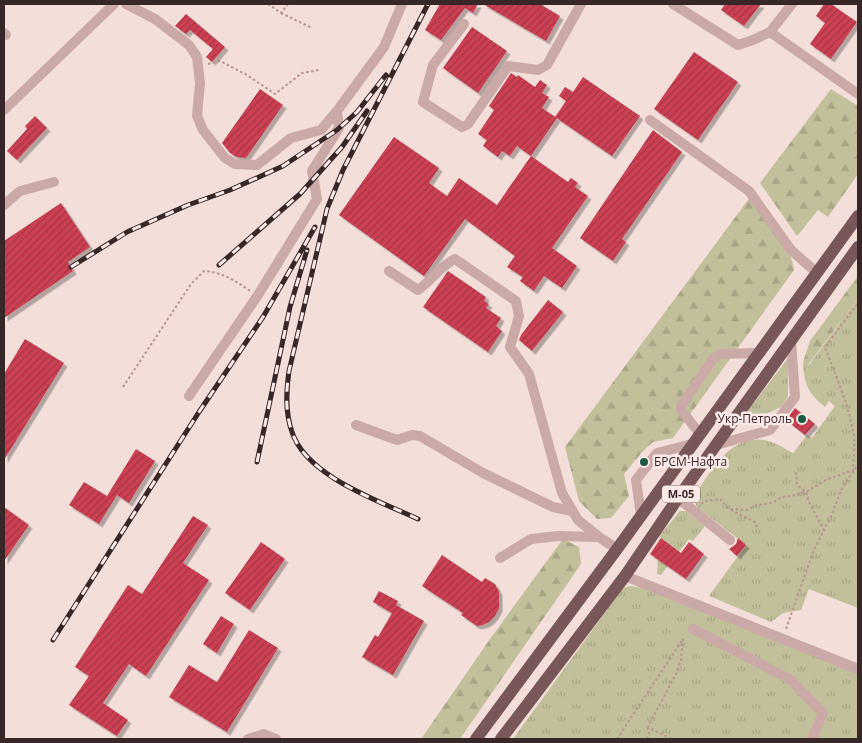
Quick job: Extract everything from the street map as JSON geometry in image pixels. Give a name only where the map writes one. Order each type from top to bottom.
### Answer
[{"type":"main road","name":"М-05","points":[[476,739],[617,549],[858,216]]},
{"type":"main road","name":"М-05","points":[[501,739],[625,576],[678,498],[858,247]]},
{"type":"street","points":[[4,110],[113,4]]},
{"type":"street","points":[[126,4],[155,19],[189,46],[197,57],[200,83],[198,116],[203,130],[225,158],[235,164],[257,165],[291,138],[321,130],[338,111],[384,47],[402,4]]},
{"type":"street","points":[[464,24],[433,65],[423,102],[462,127],[468,124],[508,66],[538,70],[547,65],[581,4]]},
{"type":"street","points":[[673,4],[738,44],[753,40],[770,32],[792,4]]},
{"type":"street","points":[[770,32],[858,94]]},
{"type":"street","points":[[189,396],[258,296],[317,200],[312,171],[339,128],[338,111]]},
{"type":"street","points":[[650,120],[749,191],[791,250],[817,272]]},
{"type":"street","points":[[4,205],[20,191],[54,182]]},
{"type":"street","points":[[389,271],[418,290],[444,264],[455,259],[516,302],[519,316],[510,347],[529,374],[562,493],[578,520],[617,549]]},
{"type":"street","points":[[716,445],[770,430],[795,397],[791,340]]},
{"type":"street","points":[[641,515],[636,480],[657,453],[696,439],[680,406],[712,359],[720,354],[758,353]]},
{"type":"street","points":[[356,425],[397,440],[412,435],[420,436],[483,473],[553,507],[572,511]]},
{"type":"street","points":[[678,498],[730,540]]},
{"type":"street","points":[[500,558],[531,539],[558,536],[599,537]]},
{"type":"street","points":[[625,576],[858,669]]},
{"type":"street","points":[[693,628],[791,680],[823,713],[812,739]]},
{"type":"street","points":[[248,739],[264,734],[276,739]]},
{"type":"path","points":[[268,4],[281,13],[312,28]]},
{"type":"path","points":[[281,13],[288,4]]},
{"type":"path","points":[[198,64],[220,61],[247,75],[275,94],[302,73],[319,70]]},
{"type":"path","points":[[123,387],[191,284],[204,271],[216,272],[239,283],[258,296]]},
{"type":"path","points":[[854,470],[854,440],[850,415],[845,407],[842,391],[825,347],[858,303]]},
{"type":"path","points":[[783,639],[804,573],[842,488],[858,465]]},
{"type":"path","points":[[729,509],[748,510],[758,505],[772,503],[782,497],[806,492],[826,480],[854,470]]},
{"type":"path","points":[[796,472],[797,485],[806,492],[808,502],[824,530]]},
{"type":"path","points":[[693,509],[706,501],[720,499],[729,509],[755,522],[758,530]]},
{"type":"path","points":[[617,739],[683,638],[681,660],[677,672],[648,727],[649,734],[647,739]]},
{"type":"path","points":[[648,727],[671,739]]},
{"type":"green space","points":[[831,89],[858,106],[858,174],[828,217],[818,210],[797,236],[760,183]]},
{"type":"green space","points":[[751,196],[783,241],[792,260],[794,270],[673,438],[653,442],[624,474],[629,496],[611,518],[597,519],[579,501],[565,447]]},
{"type":"green space","points":[[858,276],[858,298],[808,365],[803,362],[810,341]]},
{"type":"green space","points":[[858,298],[858,608],[809,589],[801,610],[783,613],[771,622],[709,596],[746,545],[697,507],[693,498],[714,466],[732,448],[743,442],[755,440],[768,441],[793,453],[807,435],[812,438],[835,406],[829,401],[825,407],[811,392],[804,376],[803,362],[809,365]]},
{"type":"green space","points":[[788,358],[788,397],[781,407],[745,424],[741,423],[740,421]]},
{"type":"green space","points":[[680,511],[686,511],[705,526],[693,541],[689,539],[661,575],[657,574],[658,560],[670,545],[659,536]]},
{"type":"green space","points":[[563,539],[579,547],[581,564],[460,739],[421,739],[490,639]]},
{"type":"green space","points":[[630,586],[643,588],[858,673],[858,739],[513,739],[623,588]]},
{"type":"building","points":[[440,4],[478,4],[473,13],[465,8],[441,40],[425,30]]},
{"type":"building","points":[[483,4],[540,4],[560,16],[546,41]]},
{"type":"building","points":[[725,4],[761,4],[744,26],[721,10]]},
{"type":"building","points":[[824,4],[831,4],[857,22],[831,59],[810,44],[825,23],[816,16]]},
{"type":"building","points":[[186,14],[225,47],[212,62],[206,57],[213,49],[190,30],[186,34],[175,26]]},
{"type":"building","points":[[472,27],[507,51],[478,93],[443,68]]},
{"type":"building","points":[[694,52],[738,82],[698,140],[654,109]]},
{"type":"building","points":[[511,73],[517,77],[518,75],[535,87],[540,80],[547,85],[542,93],[549,97],[542,108],[557,118],[531,156],[517,146],[510,156],[502,151],[498,157],[483,146],[487,140],[478,134],[494,110],[489,106]]},
{"type":"building","points":[[583,77],[640,116],[612,156],[555,117],[566,101],[559,96],[565,87],[573,92]]},
{"type":"building","points":[[260,89],[283,105],[246,158],[237,157],[230,153],[222,143]]},
{"type":"building","points":[[35,116],[47,128],[17,160],[7,151],[27,129],[25,126]]},
{"type":"building","points":[[653,130],[682,152],[622,239],[626,242],[613,261],[580,238]]},
{"type":"building","points":[[394,137],[439,168],[429,183],[447,196],[459,178],[497,205],[531,156],[568,182],[571,178],[578,183],[575,187],[588,196],[552,248],[577,266],[562,288],[544,276],[534,291],[520,281],[523,277],[507,267],[515,256],[465,219],[424,276],[339,215]]},
{"type":"building","points":[[61,203],[90,247],[68,262],[73,271],[4,318],[4,241]]},
{"type":"building","points":[[448,271],[486,297],[484,301],[489,304],[486,308],[501,318],[496,326],[502,331],[488,352],[423,307]]},
{"type":"building","points":[[548,300],[563,312],[532,351],[519,340]]},
{"type":"building","points":[[25,339],[64,363],[4,460],[4,374]]},
{"type":"building","points":[[795,408],[815,424],[805,435],[786,420]]},
{"type":"building","points":[[136,449],[155,461],[129,503],[117,495],[99,524],[69,505],[84,482],[107,496]]},
{"type":"building","points":[[4,507],[29,525],[4,561]]},
{"type":"building","points":[[193,516],[208,525],[183,563],[209,580],[146,676],[129,664],[103,703],[128,720],[117,736],[69,705],[89,676],[75,667],[128,585],[142,594]]},
{"type":"building","points":[[661,538],[681,553],[689,542],[704,554],[686,579],[650,554]]},
{"type":"building","points":[[738,538],[746,545],[737,556],[729,549],[736,544]]},
{"type":"building","points":[[261,542],[285,559],[250,610],[225,593]]},
{"type":"building","points":[[442,555],[482,582],[485,578],[495,584],[499,592],[499,608],[489,622],[477,626],[461,615],[463,613],[422,586]]},
{"type":"building","points":[[379,591],[398,601],[396,605],[424,621],[393,675],[362,657],[375,635],[378,637],[392,613],[373,602]]},
{"type":"building","points":[[221,616],[234,624],[217,653],[203,644]]},
{"type":"building","points":[[249,630],[278,648],[227,732],[169,697],[189,665],[217,682]]},
{"type":"railway","points":[[418,519],[346,485],[312,462],[300,448],[292,432],[288,417],[287,394],[289,371],[327,209],[343,170],[428,4]]},
{"type":"railway","points":[[71,267],[127,232],[283,166],[337,130],[357,112],[386,75]]},
{"type":"railway","points":[[219,265],[300,194],[342,147],[367,111]]},
{"type":"railway","points":[[53,640],[199,412],[263,317],[315,227]]},
{"type":"railway","points":[[257,462],[290,307],[307,250]]},
{"type":"place","name":"Укр-Петроль","points":[[802,419]]},
{"type":"place","name":"БРСМ-Нафта","points":[[644,462]]}]
